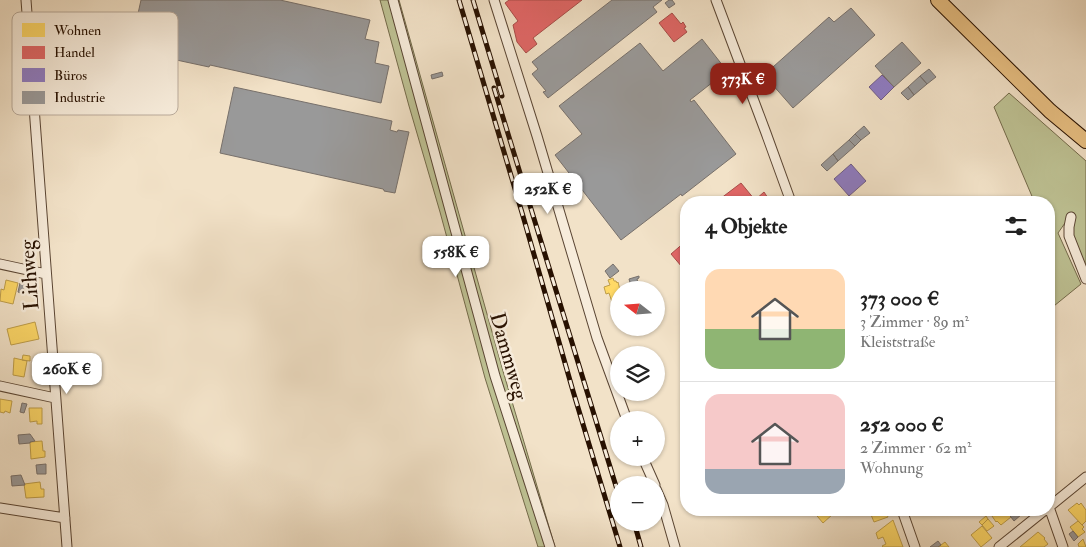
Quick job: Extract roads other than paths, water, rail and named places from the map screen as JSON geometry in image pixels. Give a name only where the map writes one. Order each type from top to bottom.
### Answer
[{"type":"main road","points":[[938,0],[1050,111],[1086,141]]},
{"type":"street","name":"Dammweg","points":[[393,0],[495,376],[550,547]]},
{"type":"street","points":[[494,0],[597,338],[623,411]]},
{"type":"street","points":[[716,0],[789,196]]},
{"type":"street","name":"Lithweg","points":[[34,115],[67,547]]},
{"type":"street","points":[[1071,217],[1069,236],[1086,279]]},
{"type":"street","points":[[0,264],[46,274]]},
{"type":"street","points":[[0,386],[55,398]]},
{"type":"street","points":[[1055,502],[1086,477]]},
{"type":"street","points":[[0,508],[65,518]]},
{"type":"street","points":[[665,512],[675,547]]},
{"type":"street","points":[[904,516],[915,547]]},
{"type":"street","points":[[999,547],[1038,516]]},
{"type":"street","points":[[1052,516],[1064,547]]},
{"type":"railway","points":[[459,0],[620,547]]},
{"type":"railway","points":[[473,0],[502,96]]},
{"type":"railway","points":[[494,88],[613,476]]},
{"type":"railway","points":[[637,531],[641,547]]}]
